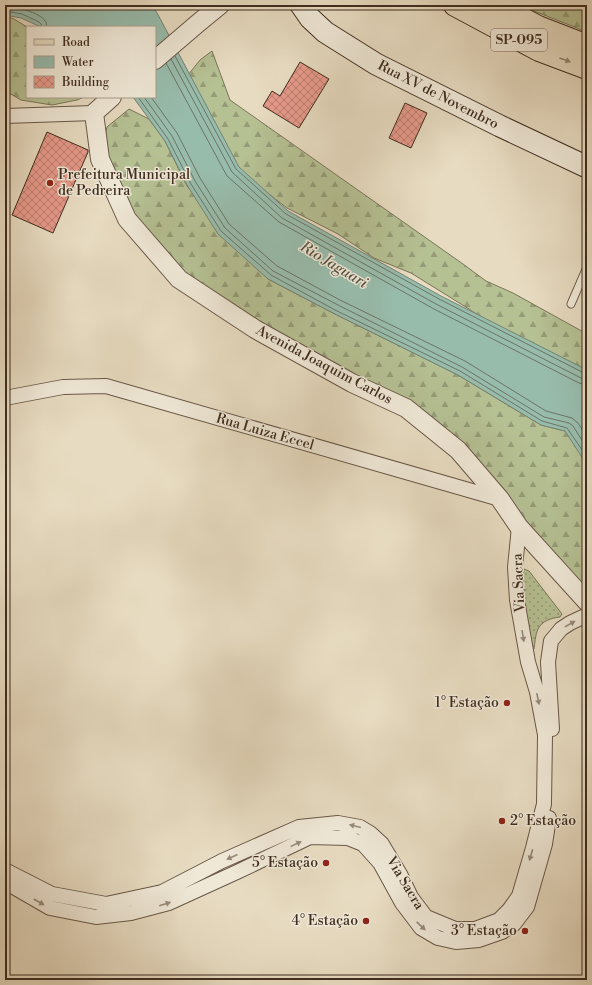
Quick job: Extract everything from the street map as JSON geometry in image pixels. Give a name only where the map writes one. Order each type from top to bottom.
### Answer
[{"type":"main road","name":"Rua XV de Novembro","points":[[301,5],[310,18],[325,32],[376,64],[587,168]]},
{"type":"main road","name":"SP-095","points":[[455,5],[539,50],[587,68]]},
{"type":"main road","name":"SP-095","points":[[497,5],[538,27],[587,46]]},
{"type":"street","points":[[156,59],[220,5]]},
{"type":"street","points":[[5,116],[94,113],[111,98]]},
{"type":"street","name":"Avenida Joaquim Carlos","points":[[94,113],[100,159],[127,219],[179,279],[255,329],[352,383],[406,408],[458,450],[500,499],[519,527],[587,602]]},
{"type":"street","name":"Rua Luiza Eccel","points":[[5,398],[64,387],[106,386],[500,499]]},
{"type":"street","name":"Via Sacra","points":[[519,527],[515,568],[517,600],[528,662],[548,725]]},
{"type":"street","name":"Via Sacra","points":[[5,870],[52,894],[106,904],[162,892],[222,861],[299,827],[338,823],[360,827],[402,903],[421,928],[438,938],[456,942],[479,940],[502,932],[514,924],[527,907],[545,844],[551,805],[548,725],[548,662],[551,641],[561,629],[587,615]]},
{"type":"street","points":[[5,882],[50,908],[96,917],[131,913],[169,903],[310,837],[367,838]]},
{"type":"street","points":[[195,875],[202,888]]},
{"type":"lane","points":[[571,304],[587,267]]},
{"type":"green space","points":[[519,5],[587,5],[587,32]]},
{"type":"green space","points":[[5,16],[14,19],[26,26],[26,98],[82,98],[52,105],[21,100],[9,93],[5,86]]},
{"type":"green space","points":[[212,51],[230,100],[486,281],[513,293],[587,334],[587,377],[516,341],[469,309],[411,273],[374,258],[338,234],[287,208],[239,171],[180,85],[200,60]]},
{"type":"green space","points":[[129,109],[149,119],[165,141],[187,186],[268,279],[458,375],[541,425],[565,431],[587,443],[587,599],[461,446],[189,278],[133,213],[102,148],[107,127]]},
{"type":"green space","points":[[524,569],[529,571],[562,614],[560,617],[547,620],[540,626],[536,634],[534,649],[531,651],[520,573]]},
{"type":"water","name":"Rio Jaguari","points":[[5,5],[149,5],[156,11],[239,167],[288,211],[441,296],[587,370],[587,465],[565,431],[541,425],[458,375],[268,279],[218,234],[187,185],[165,141],[134,98],[156,98],[156,26],[39,26],[21,18],[5,15]]},
{"type":"building","points":[[300,62],[329,79],[299,128],[263,106],[272,91],[280,96]]},
{"type":"building","points":[[405,103],[427,113],[411,148],[389,138]]},
{"type":"building","name":"Prefeitura Municipal de Pedreira","points":[[47,132],[88,150],[53,233],[12,215]]},
{"type":"place","name":"Prefeitura Municipal de Pedreira","points":[[50,183]]},
{"type":"place","name":"1° Estação","points":[[507,703]]},
{"type":"place","name":"2° Estação","points":[[502,821]]},
{"type":"place","name":"5° Estação","points":[[326,863]]},
{"type":"place","name":"4° Estação","points":[[366,921]]},
{"type":"place","name":"3° Estação","points":[[525,931]]}]
